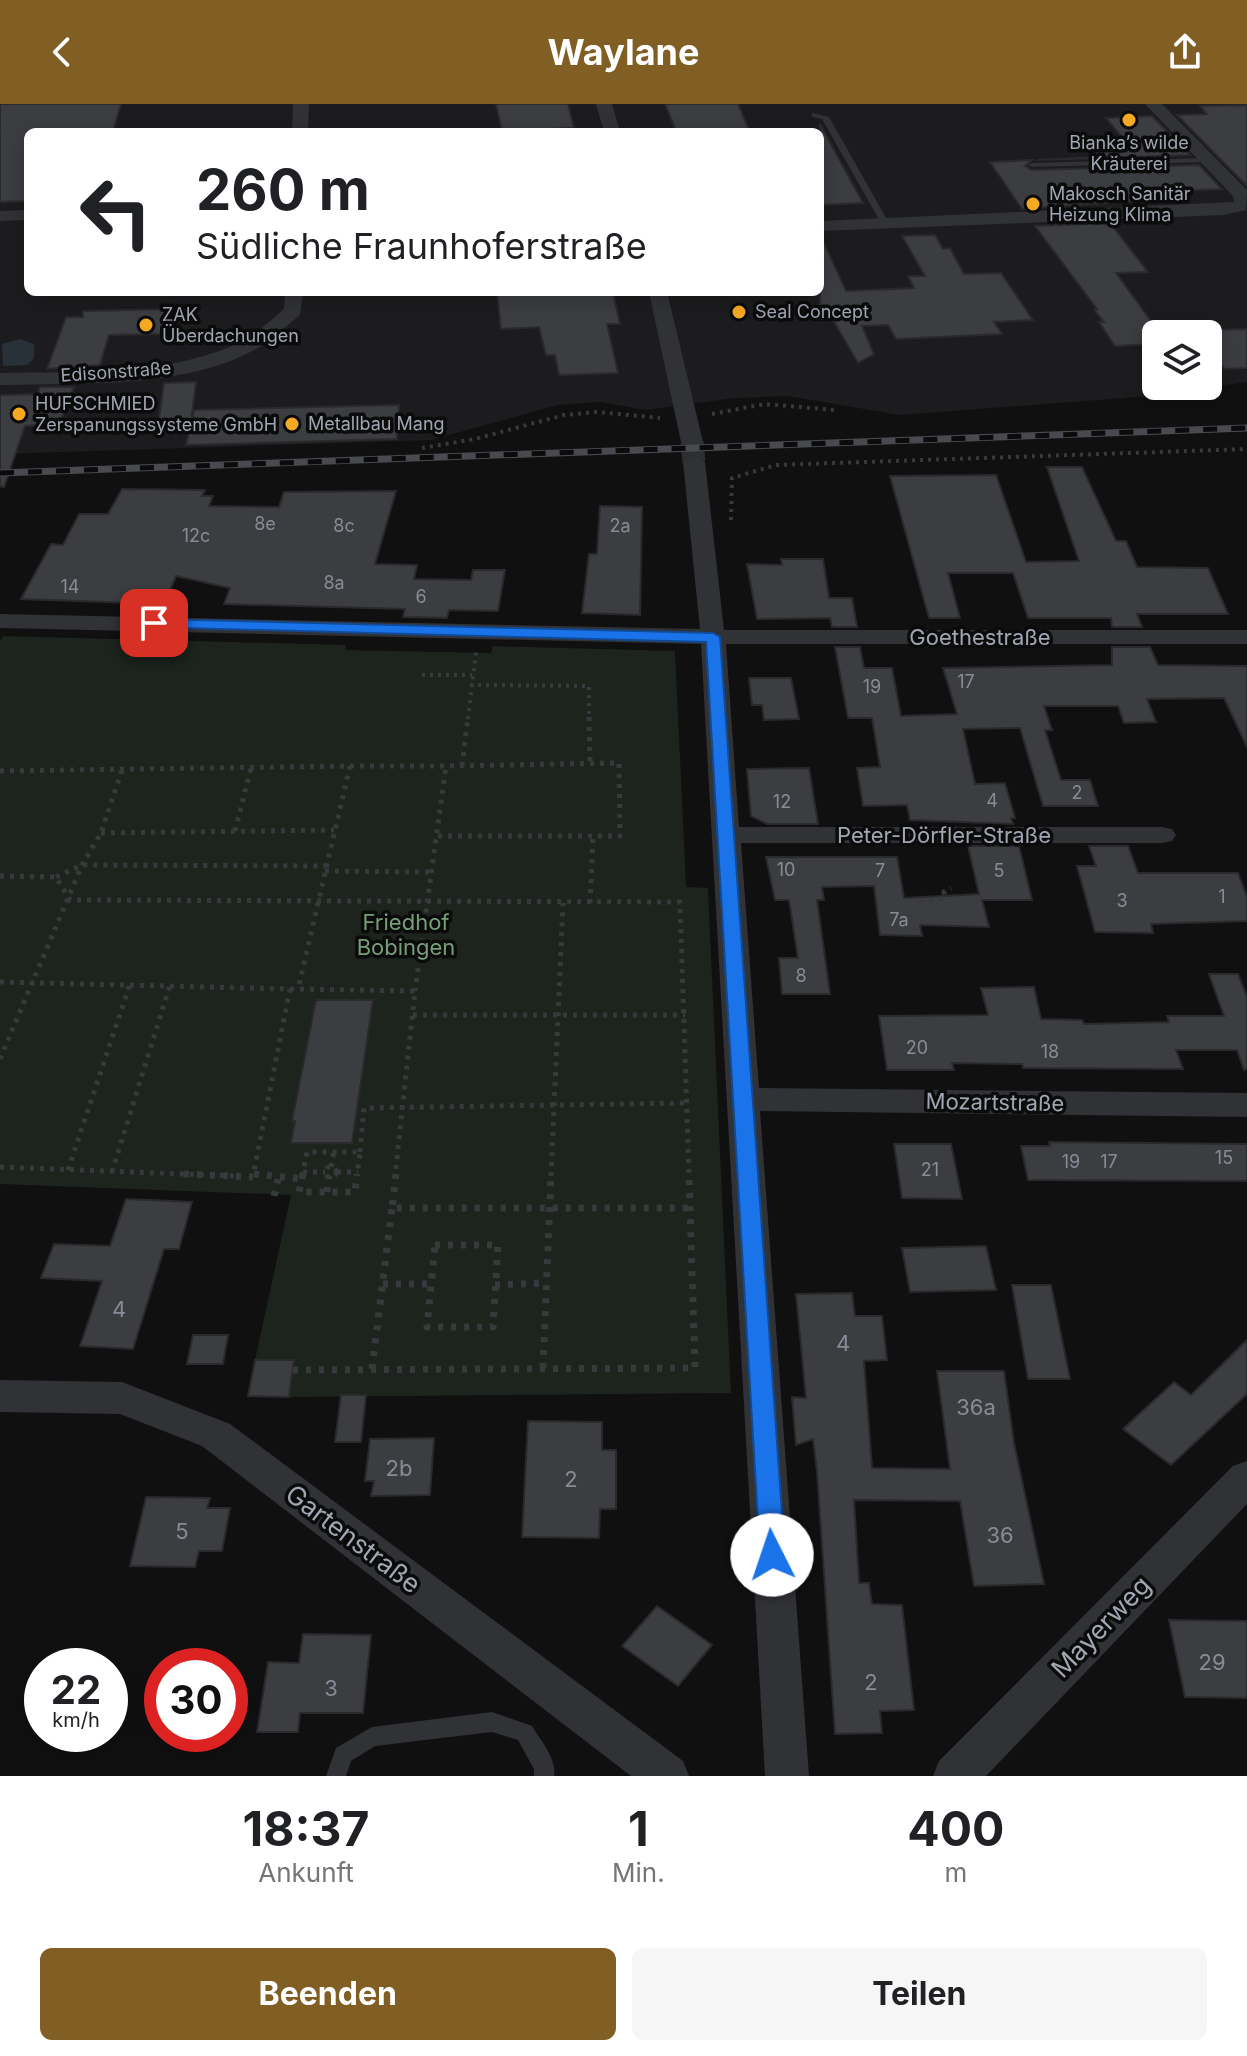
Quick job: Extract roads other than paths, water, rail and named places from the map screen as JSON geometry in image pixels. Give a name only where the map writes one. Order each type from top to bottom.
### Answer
[{"type":"street","points":[[300,128],[301,104]]},
{"type":"street","points":[[604,104],[611,128]]},
{"type":"street","points":[[824,226],[1244,207],[1241,194],[1153,104]]},
{"type":"street","points":[[0,216],[24,215]]},
{"type":"street","name":"Edisonstraße","points":[[0,379],[127,375],[180,367],[251,344],[293,311],[294,296]]},
{"type":"street","points":[[659,296],[691,442],[713,637],[787,1776]]},
{"type":"street","name":"Goethestraße","points":[[0,621],[713,637],[1247,637]]},
{"type":"street","name":"Peter-Dörfler-Straße","points":[[726,835],[1162,835]]},
{"type":"street","name":"Mozartstraße","points":[[743,1099],[1247,1105]]},
{"type":"street","name":"Gartenstraße","points":[[0,1396],[122,1398],[216,1435],[667,1776]]},
{"type":"street","name":"Mayerweg","points":[[955,1776],[1247,1478]]},
{"type":"lane","points":[[815,115],[825,117],[885,223]]},
{"type":"lane","points":[[1032,165],[1206,160]]},
{"type":"lane","points":[[336,1776],[343,1755],[372,1737],[492,1722],[525,1733],[545,1768],[544,1776]]},
{"type":"tunnel","points":[[692,442],[694,462]]},
{"type":"railway","points":[[0,473],[1247,428]]},
{"type":"place","name":"Bianka’s wilde Kräuterei","points":[[1129,120]]},
{"type":"place","name":"Makosch Sanitär Heizung Klima","points":[[1033,204]]},
{"type":"place","name":"Seal Concept","points":[[739,312]]},
{"type":"place","name":"ZAK Überdachungen","points":[[146,325]]},
{"type":"place","name":"HUFSCHMIED Zerspanungssysteme GmbH","points":[[19,414]]},
{"type":"place","name":"Metallbau Mang","points":[[292,424]]},
{"type":"park label","name":"Friedhof Bobingen","points":[[406,934]]}]
